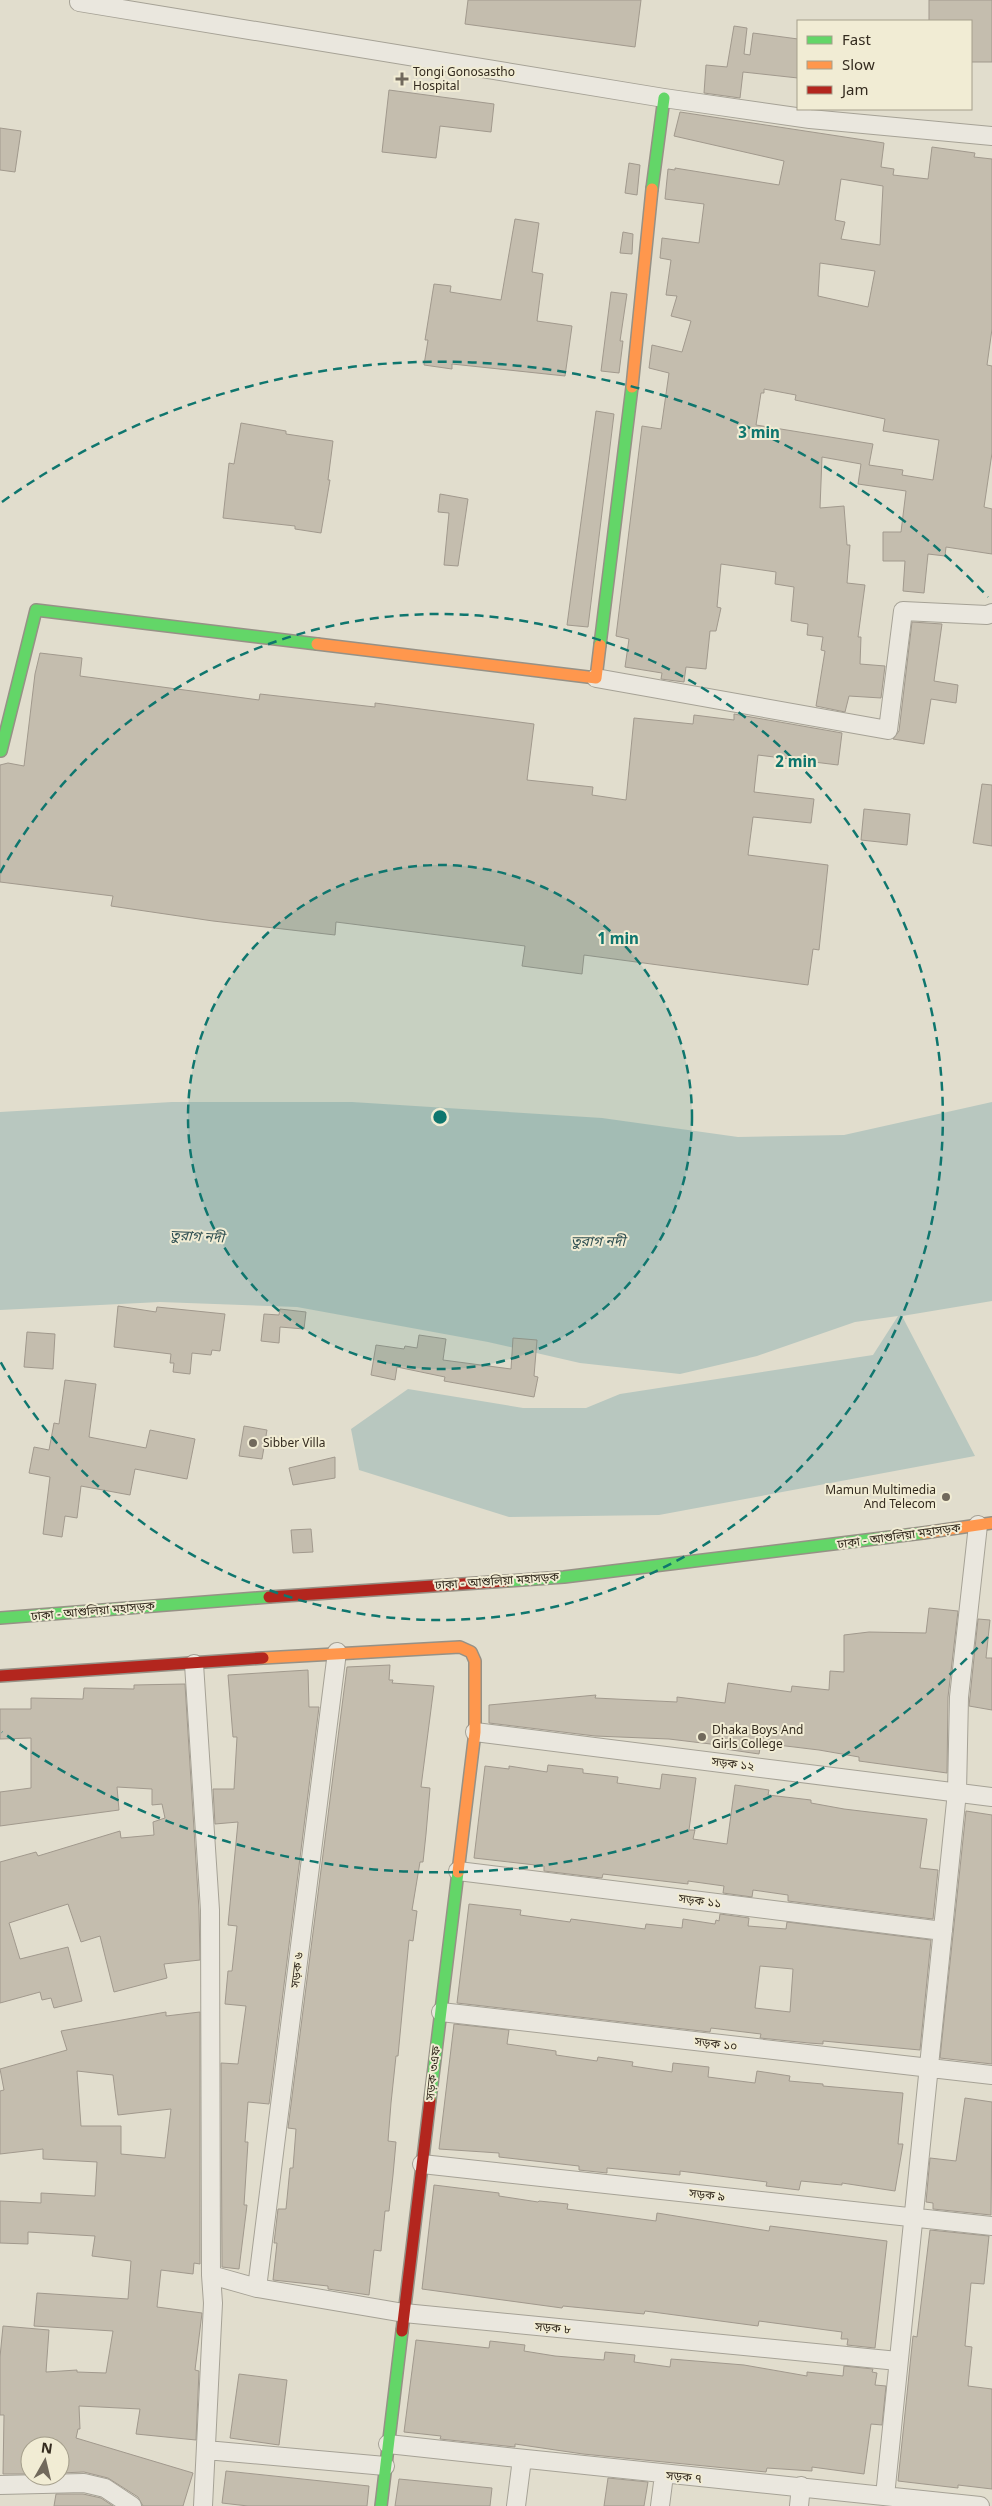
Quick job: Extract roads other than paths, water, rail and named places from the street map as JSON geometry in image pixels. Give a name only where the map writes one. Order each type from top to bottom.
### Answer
[{"type":"main road","points":[[1,751],[36,610],[596,678],[639,332],[654,164],[664,98]]},
{"type":"main road","name":"ঢাকা - আশুলিয়া মহাসড়ক","points":[[0,1618],[241,1598],[564,1577],[878,1540],[985,1524]]},
{"type":"main road","name":"সড়ক ৩এফ","points":[[337,1652],[460,1647],[472,1652],[475,1661],[475,1732],[381,2506]]},
{"type":"main road","points":[[0,1676],[194,1664],[337,1652]]},
{"type":"street","points":[[79,2],[664,98],[810,119],[992,136]]},
{"type":"street","points":[[596,678],[888,730],[903,611],[988,615],[992,613]]},
{"type":"street","points":[[884,2496],[957,1792],[959,1697],[985,1524]]},
{"type":"street","name":"সড়ক ৬","points":[[257,2288],[337,1652]]},
{"type":"street","points":[[194,1664],[210,1910],[210,2274],[212,2323],[202,2506]]},
{"type":"street","name":"সড়ক ১২","points":[[475,1732],[992,1797]]},
{"type":"street","name":"সড়ক ১১","points":[[458,1871],[943,1931]]},
{"type":"street","name":"সড়ক ১০","points":[[441,2012],[992,2075]]},
{"type":"street","name":"সড়ক ৯","points":[[422,2164],[992,2226]]},
{"type":"street","name":"সড়ক ৮","points":[[210,2274],[257,2288],[404,2313],[898,2361]]},
{"type":"street","name":"সড়ক ৭","points":[[388,2444],[664,2475],[800,2486],[956,2505],[980,2506]]},
{"type":"street","points":[[206,2450],[385,2466]]},
{"type":"street","points":[[516,2506],[522,2459]]},
{"type":"street","points":[[660,2506],[664,2475]]},
{"type":"street","points":[[0,2485],[84,2484],[105,2488],[132,2506]]},
{"type":"street","points":[[798,2506],[800,2486]]},
{"type":"water","name":"তুরাগ নদী","points":[[172,1102],[352,1102],[602,1118],[738,1137],[844,1135],[992,1102],[992,1301],[902,1316],[975,1456],[659,1515],[509,1517],[359,1470],[351,1429],[408,1389],[523,1408],[586,1408],[620,1394],[873,1355],[898,1316],[855,1322],[757,1356],[680,1374],[580,1363],[488,1342],[297,1307],[160,1302],[0,1310],[0,1112]]},
{"type":"place","name":"Tongi Gonosastho Hospital","points":[[402,79]]},
{"type":"place","name":"Sibber Villa","points":[[253,1443]]},
{"type":"place","name":"Mamun Multimedia And Telecom","points":[[946,1497]]},
{"type":"place","name":"Dhaka Boys And Girls College","points":[[702,1737]]}]
